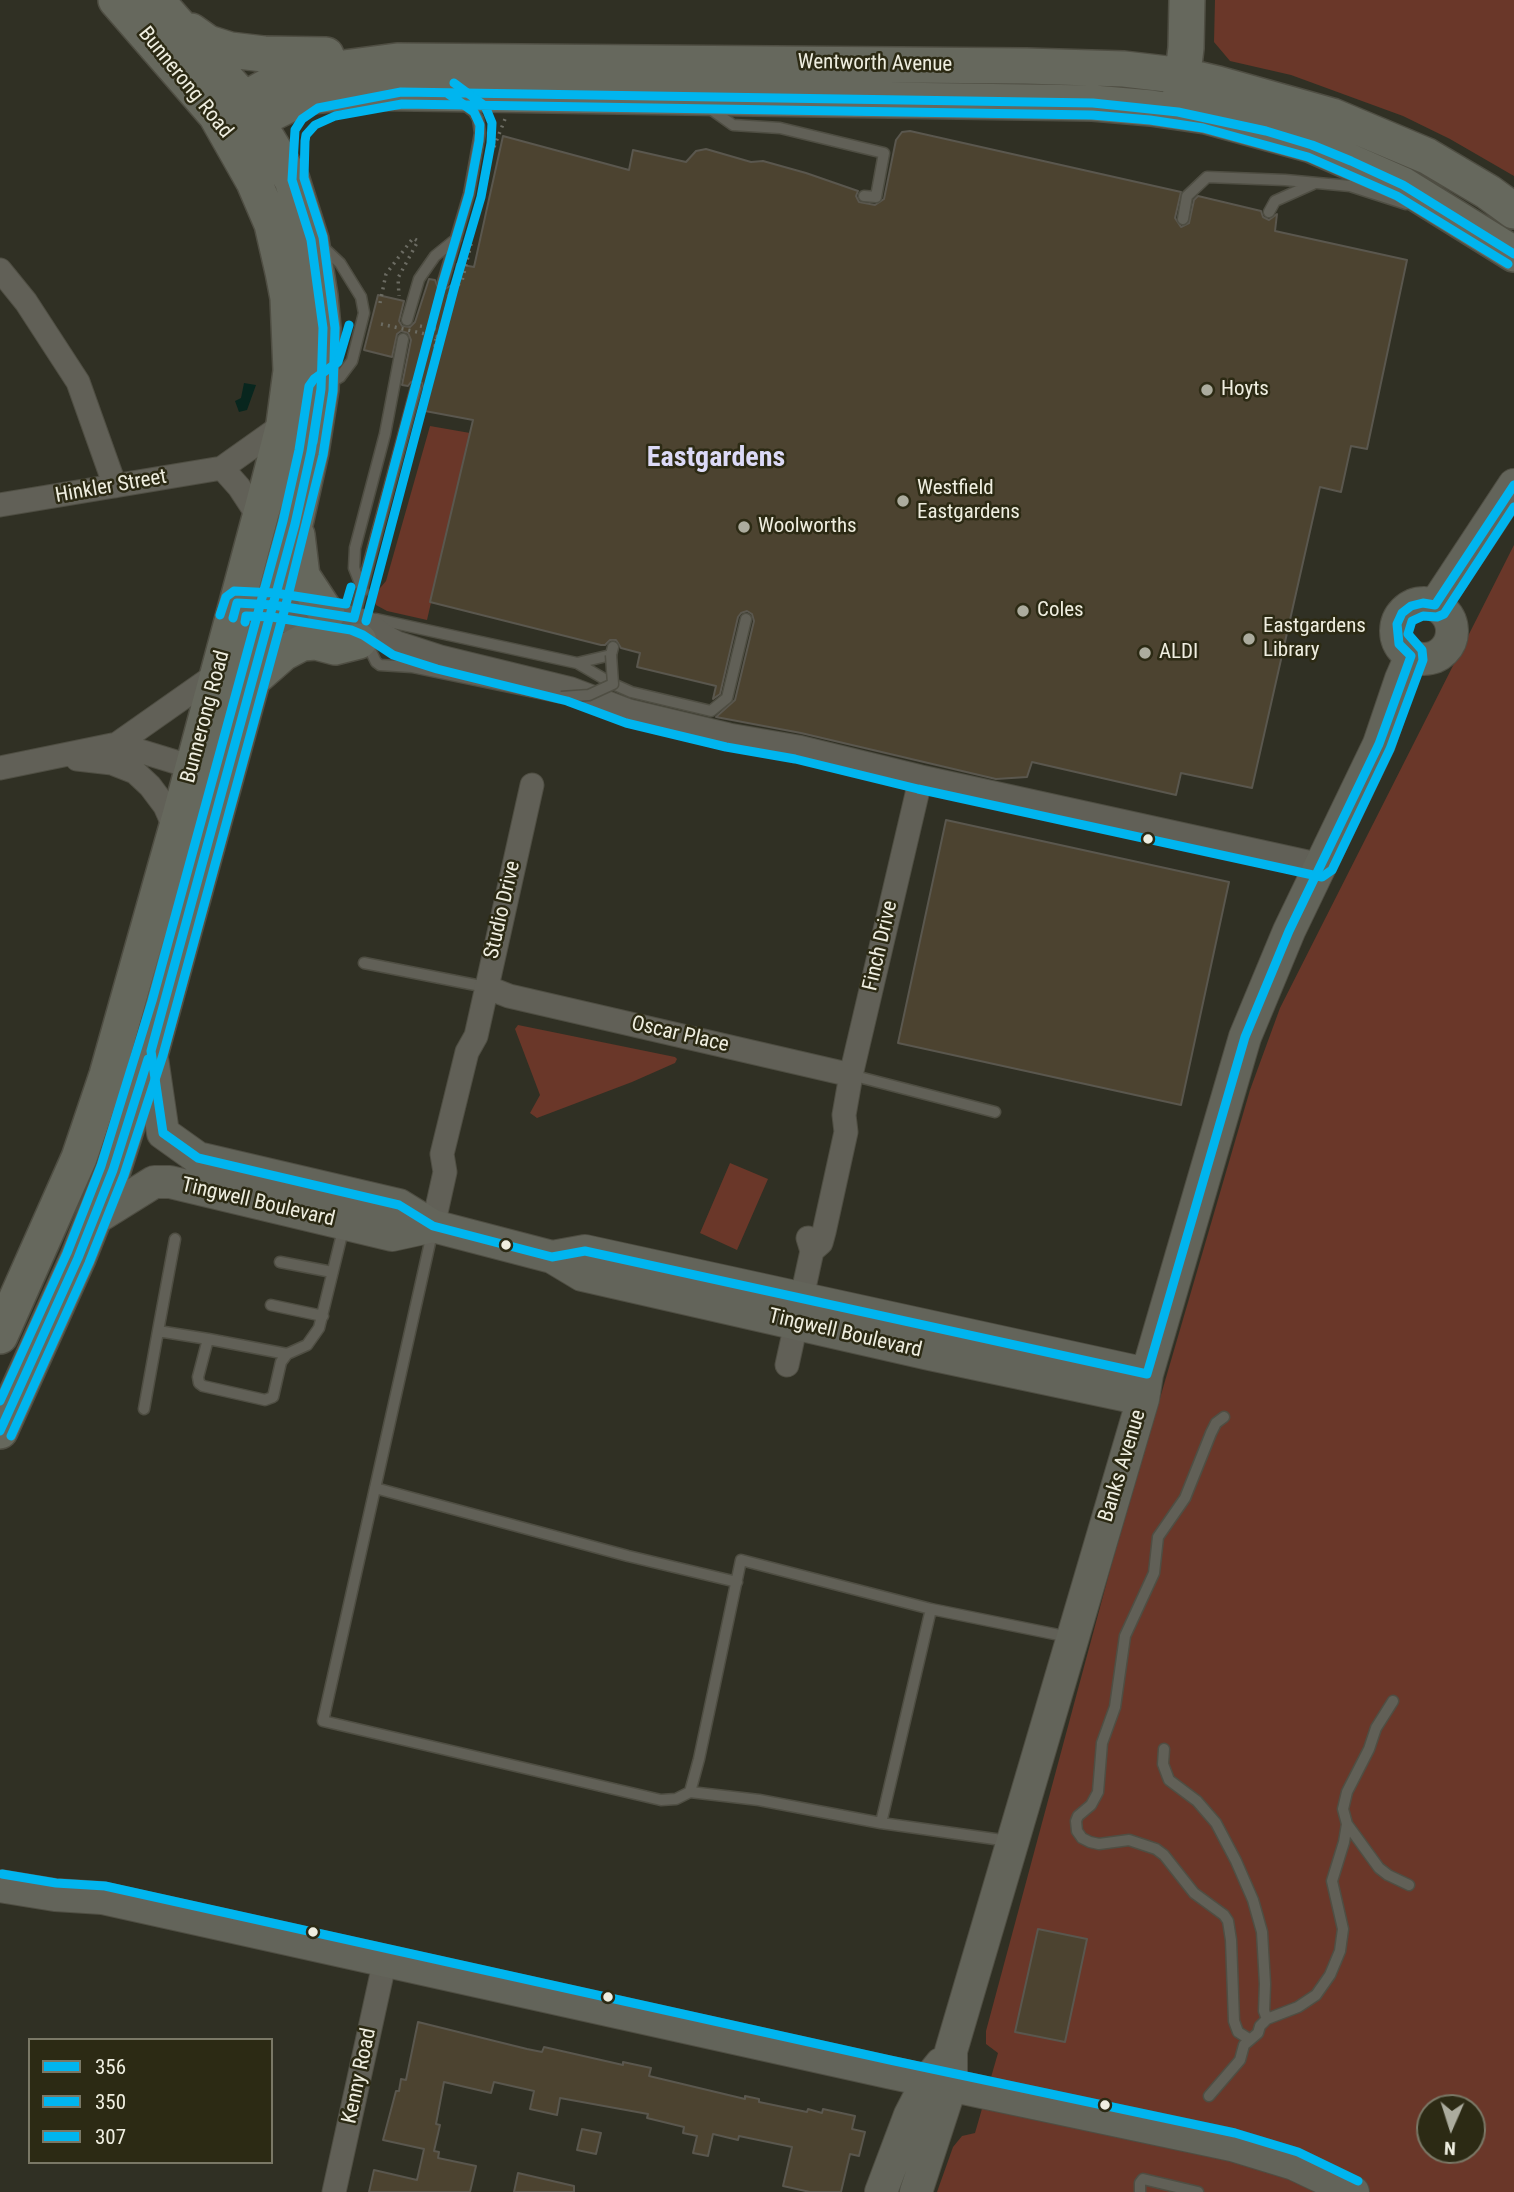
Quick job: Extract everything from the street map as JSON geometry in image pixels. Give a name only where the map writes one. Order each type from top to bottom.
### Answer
[{"type":"main road","name":"Bunnerong Road","points":[[1,1425],[113,1170],[150,1051],[295,524],[312,452],[321,389],[323,328],[320,296],[311,240],[292,180],[237,118],[116,0]]},
{"type":"main road","points":[[1178,112],[1184,76],[1187,0]]},
{"type":"main road","name":"Bunnerong Road","points":[[0,1336],[79,1158],[107,1075],[260,519],[289,395],[291,353],[284,272],[278,247],[237,118],[168,12]]},
{"type":"main road","points":[[168,12],[208,43],[240,51],[399,76]]},
{"type":"main road","name":"Wentworth Avenue","points":[[237,118],[279,80],[298,74],[399,76],[1027,66],[1124,69],[1184,76],[1275,98],[1364,128],[1427,156],[1488,192],[1514,211]]},
{"type":"main road","name":"Wentworth Avenue","points":[[399,76],[447,93],[1093,103],[1206,116],[1312,145],[1403,185],[1514,254]]},
{"type":"main road","points":[[292,180],[295,130],[307,115],[399,76]]},
{"type":"main road","points":[[251,681],[283,653],[302,643],[316,642],[335,647],[355,628],[302,576],[295,524]]},
{"type":"street","points":[[0,271],[26,302],[78,382],[115,486]]},
{"type":"street","name":"Hinkler Street","points":[[0,505],[222,468],[284,424]]},
{"type":"street","points":[[222,468],[239,487],[260,519]]},
{"type":"street","name":"Banks Avenue","points":[[916,2192],[939,2082],[951,2051],[1245,1037],[1284,942],[1380,744],[1411,656],[1419,659],[1436,657],[1452,639],[1451,622],[1442,609],[1435,605],[1514,485]]},
{"type":"street","points":[[237,603],[355,628],[406,655],[424,659],[440,657],[571,689],[629,711],[1321,865]]},
{"type":"street","points":[[271,611],[355,628]]},
{"type":"street","points":[[0,768],[117,744],[218,673]]},
{"type":"street","points":[[117,744],[192,768]]},
{"type":"street","points":[[49,758],[112,763],[135,772],[165,806],[176,831]]},
{"type":"street","name":"Finch Drive","points":[[787,1365],[812,1251],[821,1243],[824,1231],[846,1132],[844,1115],[851,1075],[921,777]]},
{"type":"street","name":"Studio Drive","points":[[433,1226],[445,1172],[457,1157],[480,1055],[476,1036],[532,785]]},
{"type":"street","name":"Oscar Place","points":[[486,987],[509,996],[851,1075]]},
{"type":"street","name":"Tingwell Boulevard","points":[[150,1051],[163,1133],[198,1158],[399,1205],[433,1226],[552,1257],[582,1275],[800,1310],[929,1354],[1145,1387]]},
{"type":"street","name":"Tingwell Boulevard","points":[[93,1220],[154,1182],[170,1182],[392,1235],[433,1226]]},
{"type":"street","points":[[0,1864],[59,1879],[102,1898]]},
{"type":"street","points":[[0,1886],[55,1895],[102,1898],[1263,2153],[1322,2176],[1353,2192]]},
{"type":"street","name":"Kenny Road","points":[[334,2192],[385,1960]]},
{"type":"street","name":"Banks Avenue","points":[[881,2192],[895,2150],[939,2082]]},
{"type":"lane","points":[[443,282],[469,194],[480,125],[474,112],[447,93]]},
{"type":"lane","points":[[694,97],[733,125],[779,128],[884,153],[876,197],[864,196]]},
{"type":"lane","points":[[1183,219],[1188,196],[1207,177],[1350,186],[1416,207],[1440,207]]},
{"type":"lane","points":[[1269,212],[1275,201],[1316,183]]},
{"type":"lane","points":[[407,320],[419,279],[435,256],[456,239]]},
{"type":"lane","points":[[363,591],[354,568],[355,548],[385,434],[403,339]]},
{"type":"lane","points":[[416,388],[355,628],[376,662],[380,665],[412,667],[561,698],[589,695],[613,684]]},
{"type":"lane","points":[[355,628],[376,619],[577,663],[631,692],[711,710],[727,698],[746,619]]},
{"type":"lane","points":[[577,663],[612,651],[613,684]]},
{"type":"lane","name":"Oscar Place","points":[[364,963],[486,987]]},
{"type":"lane","name":"Oscar Place","points":[[851,1075],[995,1112]]},
{"type":"lane","points":[[208,1339],[198,1377],[199,1383],[256,1399],[273,1397],[281,1362],[287,1354],[307,1345],[319,1328],[345,1224]]},
{"type":"lane","points":[[433,1226],[323,1721],[661,1800],[676,1799],[690,1792],[760,1800],[881,1823],[1012,1841]]},
{"type":"lane","points":[[144,1409],[175,1239]]},
{"type":"lane","points":[[281,1262],[332,1272]]},
{"type":"lane","points":[[271,1306],[323,1316]]},
{"type":"lane","points":[[158,1331],[287,1354]]},
{"type":"lane","points":[[1224,1417],[1216,1423],[1200,1455],[1188,1490],[1158,1538],[1154,1573],[1125,1636],[1115,1707],[1102,1743],[1098,1793],[1091,1805],[1078,1816],[1076,1826],[1082,1838],[1090,1842],[1129,1840],[1156,1849],[1164,1855],[1194,1893],[1224,1915],[1228,1921],[1231,1940],[1234,2021],[1238,2032],[1249,2039]]},
{"type":"lane","points":[[375,1488],[628,1556],[737,1582]]},
{"type":"lane","points":[[690,1792],[741,1560],[931,1609],[1071,1637]]},
{"type":"lane","points":[[881,1823],[931,1609]]},
{"type":"lane","points":[[1393,1701],[1376,1728],[1345,1799],[1343,1814],[1347,1824],[1381,1870],[1409,1885]]},
{"type":"lane","points":[[1164,1749],[1163,1764],[1169,1780],[1187,1791],[1216,1823],[1253,1900],[1262,1932],[1264,2011],[1267,2019]]},
{"type":"lane","points":[[1209,2096],[1240,2060],[1244,2045],[1258,2033],[1260,2026],[1267,2019],[1298,2007],[1316,1996],[1330,1975],[1340,1951],[1343,1929],[1332,1881],[1345,1842],[1347,1824]]},
{"type":"lane","points":[[1140,2192],[1143,2179],[1198,2192]]},
{"type":"path","points":[[380,303],[386,274],[413,238],[418,241],[398,278],[399,300]]},
{"type":"path","points":[[432,328],[441,330],[450,292],[463,281],[467,261]]},
{"type":"path","points":[[375,323],[439,337],[435,346],[436,339],[429,337]]},
{"type":"shaded area","points":[[1215,0],[1514,0],[1514,176],[1450,139],[1403,116],[1291,75],[1230,61],[1214,42]]},
{"type":"shaded area","points":[[430,426],[470,433],[427,620],[387,611],[376,605],[374,600],[375,594],[386,581]]},
{"type":"shaded area","points":[[1514,545],[1514,2192],[937,2192],[953,2147],[962,2136],[975,2133],[998,2053],[986,2044],[986,2031],[1113,1559],[1250,1090],[1280,1008]]},
{"type":"shaded area","points":[[518,1025],[677,1059],[675,1063],[632,1082],[537,1118],[530,1113],[540,1095],[515,1029]]},
{"type":"shaded area","points":[[730,1163],[768,1179],[737,1250],[700,1233]]},
{"type":"water","points":[[244,383],[256,385],[247,410],[239,412],[235,401],[241,398]]},
{"type":"building","name":"Westfield Eastgardens","points":[[910,131],[1181,192],[1175,218],[1181,227],[1189,223],[1194,200],[1198,196],[1261,211],[1263,217],[1269,220],[1277,214],[1275,231],[1407,260],[1367,449],[1351,446],[1341,492],[1320,487],[1252,788],[1181,773],[1176,795],[1032,762],[1027,777],[996,779],[801,733],[716,717],[735,700],[754,621],[752,614],[747,611],[738,617],[720,694],[713,699],[716,686],[637,667],[640,653],[621,648],[616,640],[601,645],[430,602],[473,420],[425,411],[429,391],[424,390],[422,383],[417,380],[408,386],[402,385],[411,340],[408,333],[401,331],[397,334],[392,357],[364,350],[378,295],[404,301],[399,321],[402,326],[410,327],[415,322],[429,279],[435,280],[438,288],[445,289],[453,284],[457,264],[474,267],[503,136],[629,170],[633,150],[686,162],[696,151],[706,149],[751,162],[763,161],[806,173],[858,191],[856,196],[859,202],[875,205],[884,199],[896,140],[902,132]]},
{"type":"building","points":[[946,820],[1229,882],[1181,1105],[898,1043]]},
{"type":"building","points":[[1038,1929],[1087,1939],[1065,2042],[1015,2032]]},
{"type":"building","points":[[418,2022],[542,2052],[544,2047],[623,2065],[623,2062],[651,2068],[649,2076],[745,2099],[745,2096],[759,2099],[759,2102],[807,2112],[808,2109],[822,2113],[823,2109],[855,2116],[852,2129],[865,2132],[859,2156],[850,2154],[841,2192],[810,2192],[783,2186],[792,2147],[739,2136],[738,2140],[713,2134],[708,2156],[693,2153],[697,2136],[683,2133],[684,2127],[647,2118],[648,2114],[560,2098],[557,2115],[530,2109],[534,2091],[494,2082],[491,2093],[444,2082],[436,2124],[440,2125],[434,2151],[439,2152],[438,2158],[476,2166],[470,2192],[369,2192],[374,2170],[417,2180],[424,2149],[383,2140],[396,2091],[399,2091],[401,2079],[406,2080]]},
{"type":"building","points":[[582,2129],[601,2133],[596,2154],[577,2150]]},
{"type":"building","points":[[518,2173],[574,2186],[574,2192],[514,2192]]},
{"type":"transit line","name":"350","points":[[366,621],[481,197],[491,143],[492,123],[485,106],[454,83]]},
{"type":"transit line","name":"356","points":[[313,442],[321,389],[323,328],[311,240],[292,180],[295,130],[302,119],[318,108],[401,92],[1093,103],[1178,112],[1266,131],[1312,145],[1351,161],[1403,185],[1514,254]]},
{"type":"transit line","name":"356","points":[[233,618],[237,603],[273,605],[354,618],[469,194],[479,141],[480,125],[474,112],[447,93]]},
{"type":"transit line","name":"350","points":[[11,1436],[89,1263],[124,1175],[163,1055],[285,608],[323,455],[333,391],[335,328],[323,237],[304,178],[306,135],[315,125],[335,116],[402,104],[1092,115],[1150,120],[1203,128],[1308,157],[1397,196],[1508,264]]},
{"type":"transit line","name":"307","points":[[0,1401],[67,1253],[101,1166],[152,1001],[283,521],[299,450],[309,386],[314,379],[338,362],[349,325]]},
{"type":"transit line","name":"356","points":[[321,389],[295,524],[151,1051],[163,1133],[198,1158],[399,1205],[433,1226],[552,1257],[585,1251],[1147,1374],[1245,1037],[1289,931],[1379,744],[1411,656],[1399,644],[1397,624],[1402,613],[1411,606],[1423,603],[1435,605],[1514,485]]},
{"type":"transit line","name":"350","points":[[245,622],[246,616],[272,617],[351,630],[393,655],[437,669],[567,701],[626,723],[1322,877],[1332,870],[1390,749],[1423,660],[1422,650],[1408,634],[1412,621],[1423,616],[1437,617],[1444,614],[1514,507]]},
{"type":"transit line","name":"307","points":[[220,615],[226,597],[234,591],[275,593],[346,604],[351,587]]},
{"type":"transit line","name":"356","points":[[0,1431],[78,1258],[113,1170],[148,1059]]},
{"type":"transit line","name":"307","points":[[2,1874],[56,1883],[105,1886],[890,2060],[1235,2133],[1298,2152],[1358,2181]]},
{"type":"place","name":"Hoyts","points":[[1207,390]]},
{"type":"place","name":"Westfield Eastgardens","points":[[903,501]]},
{"type":"place","name":"Woolworths","points":[[744,527]]},
{"type":"place","name":"Coles","points":[[1023,611]]},
{"type":"place","name":"Eastgardens Library","points":[[1249,639]]},
{"type":"place","name":"ALDI","points":[[1145,653]]},
{"type":"district","name":"Eastgardens","points":[[716,459]]}]
